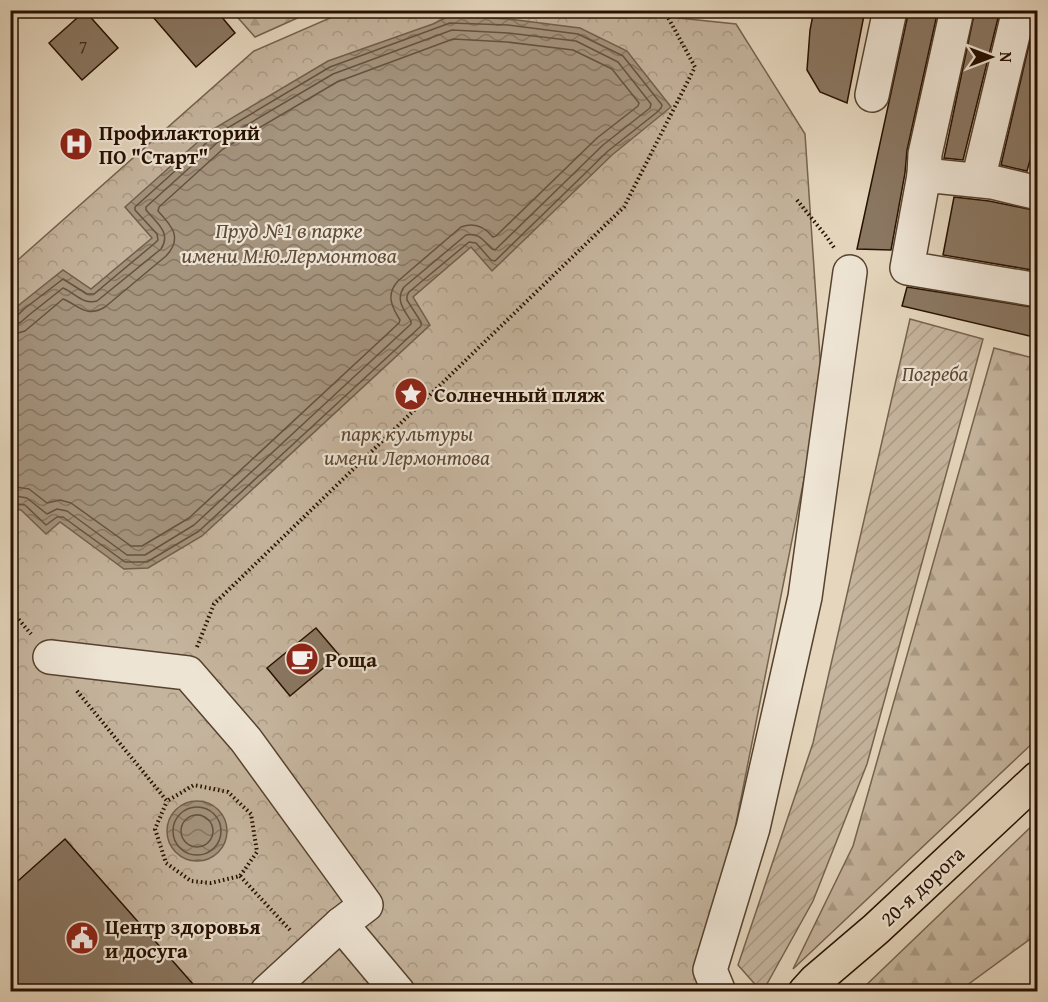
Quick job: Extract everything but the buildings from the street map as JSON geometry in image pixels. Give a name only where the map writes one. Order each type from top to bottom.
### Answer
[{"type":"main road","name":"20-я дорога","points":[[805,992],[876,930],[1038,778]]},
{"type":"lane","points":[[872,94],[890,10]]},
{"type":"lane","points":[[957,10],[925,154],[924,175],[907,268],[1038,290]]},
{"type":"lane","points":[[978,180],[1019,10]]},
{"type":"lane","points":[[924,175],[992,182],[1038,193]]},
{"type":"lane","points":[[719,992],[710,970],[753,828],[805,597],[850,272]]},
{"type":"lane","points":[[50,657],[188,673],[246,740],[366,905],[341,924],[267,992]]},
{"type":"lane","points":[[341,924],[398,992]]},
{"type":"path","points":[[188,673],[214,603],[624,207],[695,68],[664,10]]},
{"type":"path","points":[[797,200],[826,236],[850,272]]},
{"type":"path","points":[[50,657],[167,801]]},
{"type":"path","points":[[194,785],[228,792],[251,814],[257,852],[240,876],[211,883],[191,881],[166,863],[155,829],[167,801],[194,785]]},
{"type":"path","points":[[240,876],[310,952]]},
{"type":"green space","name":"парк культуры имени Лермонтова","points":[[602,10],[736,24],[805,134],[822,388],[703,991],[11,992],[11,266],[254,51],[346,11]]},
{"type":"green space","points":[[232,11],[313,11],[255,37]]},
{"type":"green space","name":"Погреба","points":[[910,319],[983,339],[867,764],[813,901],[761,991],[738,965],[813,743]]},
{"type":"green space","points":[[994,348],[1037,359],[1037,739],[793,969],[853,846]]},
{"type":"green space","points":[[1037,821],[1037,934],[959,991],[860,991]]},
{"type":"water","name":"Пруд №1 в парке имени М.Ю.Лермонтова","points":[[449,16],[509,19],[580,28],[627,51],[671,107],[612,155],[492,271],[471,247],[413,297],[430,325],[202,536],[148,568],[124,569],[60,522],[46,534],[21,510],[11,508],[11,314],[19,305],[63,270],[91,289],[152,238],[125,207],[210,131],[328,61],[433,24]]},
{"type":"water","points":[[197,801],[214,806],[222,814],[227,831],[222,848],[214,856],[197,861],[180,856],[172,848],[167,831],[172,814],[180,806]]},
{"type":"place","name":"Профилакторий ПО \"Старт\"","points":[[76,144]]},
{"type":"place","name":"Солнечный пляж","points":[[411,394]]},
{"type":"place","name":"Роща","points":[[302,659]]},
{"type":"place","name":"Центр здоровья и досуга","points":[[82,938]]}]
